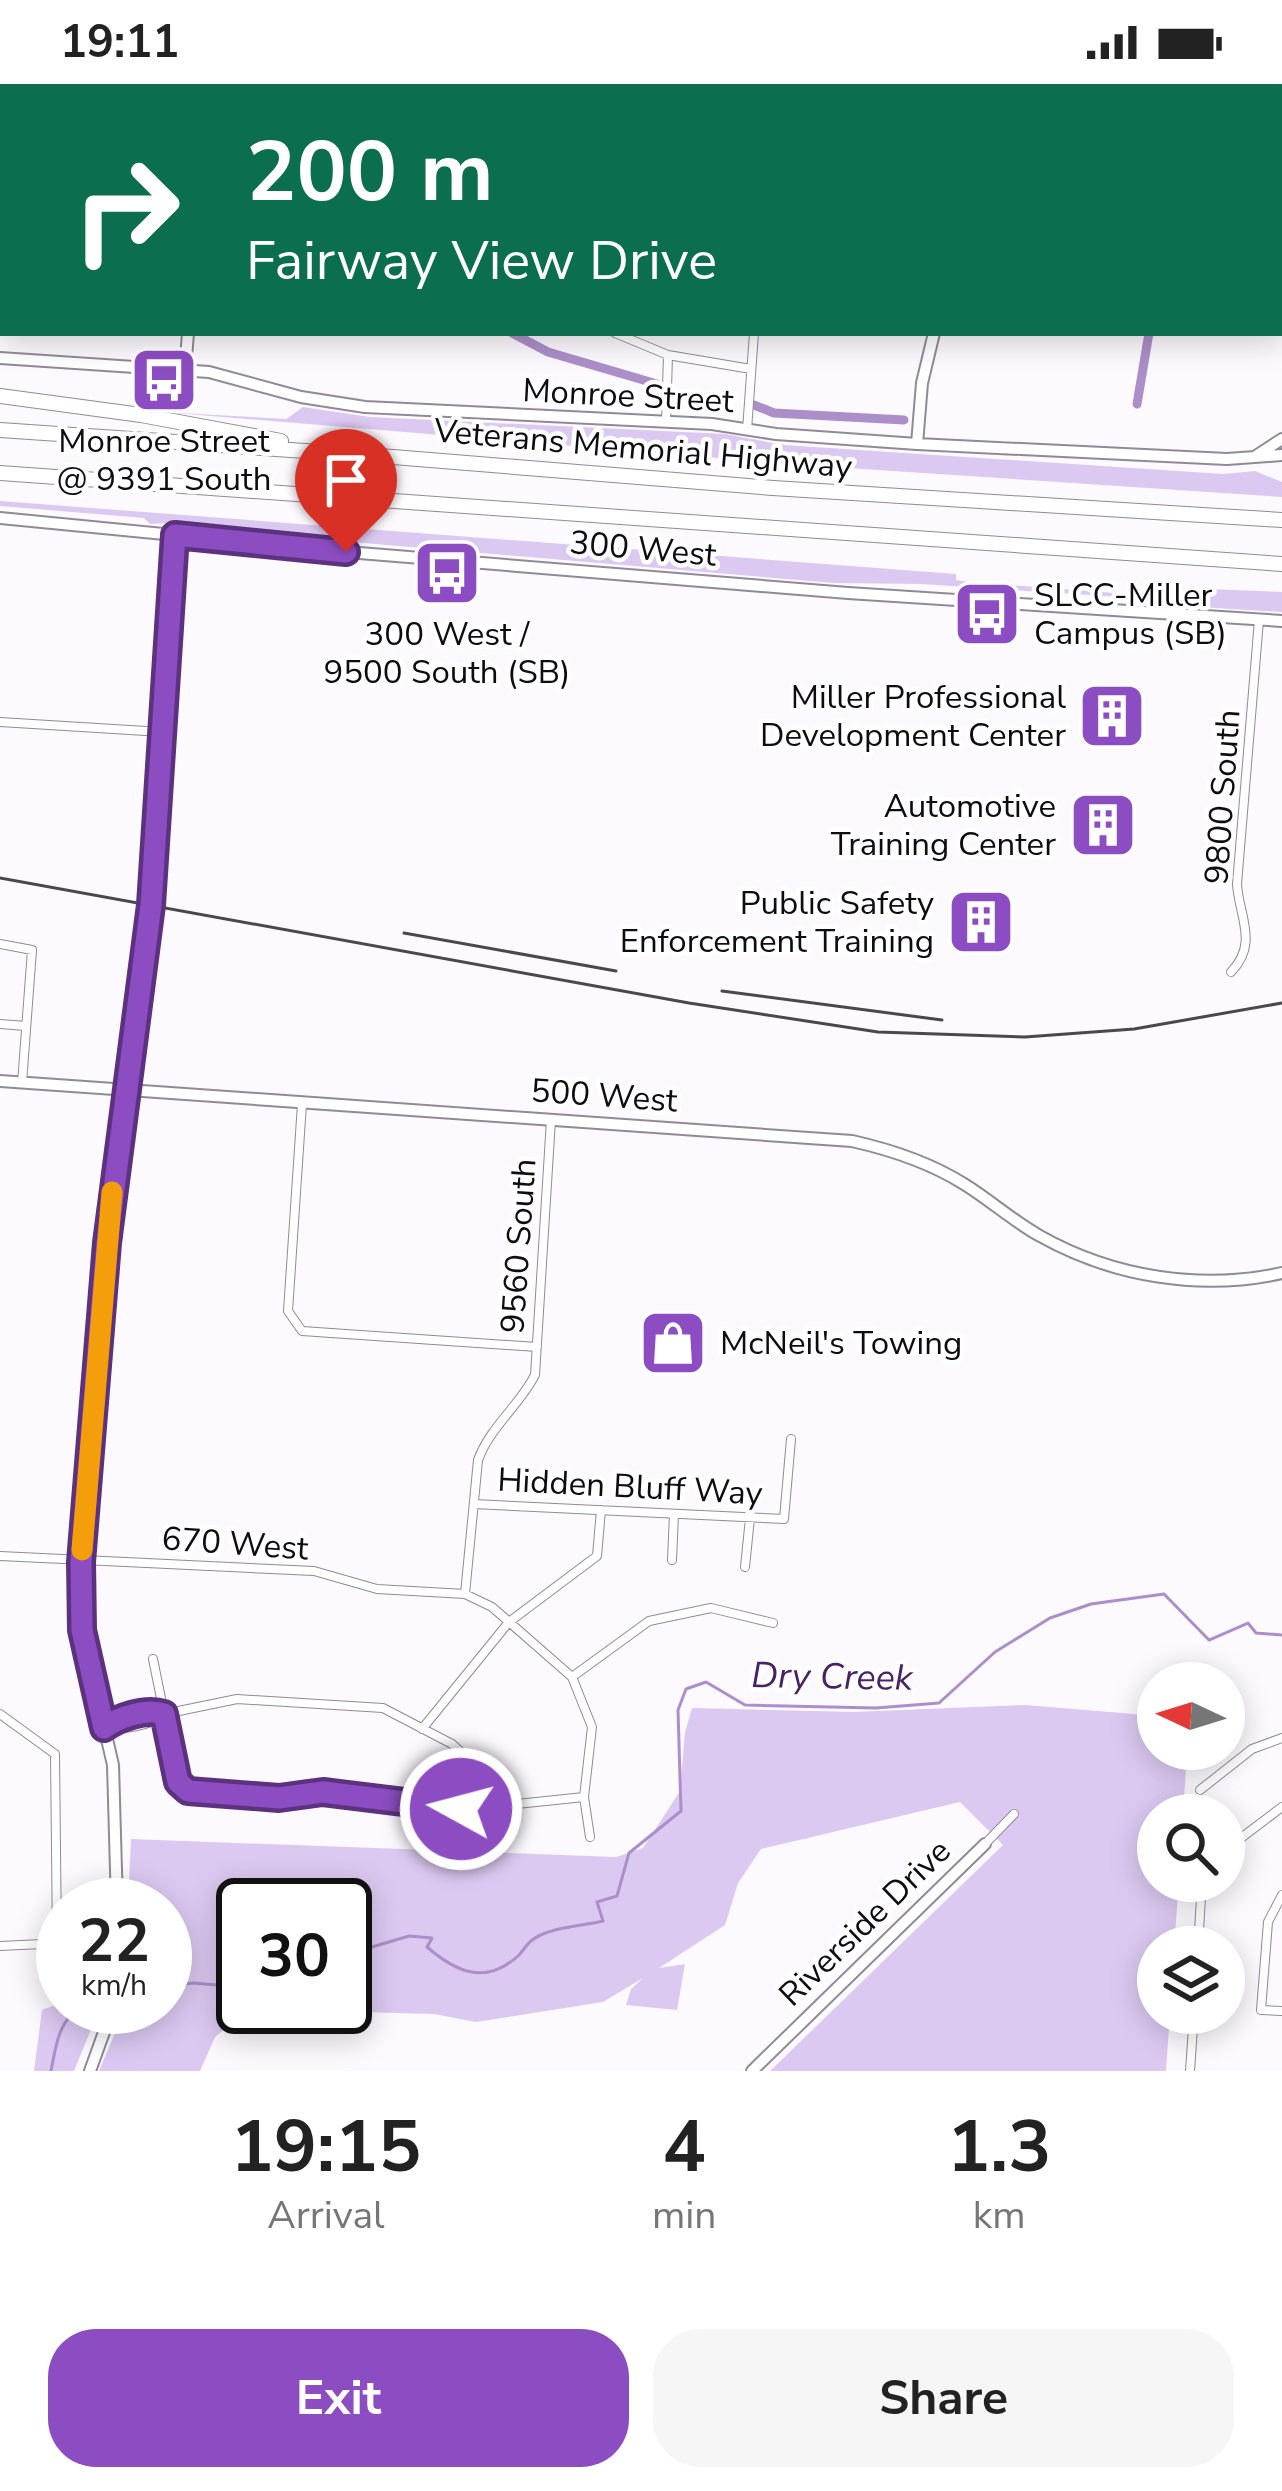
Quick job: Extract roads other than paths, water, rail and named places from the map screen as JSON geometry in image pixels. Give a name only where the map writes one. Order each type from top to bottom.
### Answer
[{"type":"highway","points":[[0,396],[393,457]]},
{"type":"highway","name":"Veterans Memorial Highway","points":[[0,430],[1282,520]]},
{"type":"highway","name":"Veterans Memorial Highway","points":[[0,473],[1282,564]]},
{"type":"street","points":[[185,370],[188,336]]},
{"type":"street","points":[[622,336],[668,355],[751,369]]},
{"type":"street","points":[[747,430],[754,336]]},
{"type":"street","points":[[917,444],[922,383],[933,336]]},
{"type":"street","points":[[666,422],[668,355]]},
{"type":"street","name":"Monroe Street","points":[[0,358],[185,370],[344,405],[666,422],[917,444],[1228,459],[1282,455]]},
{"type":"street","points":[[1256,456],[1282,440]]},
{"type":"street","name":"300 West","points":[[0,518],[825,591],[1282,621]]},
{"type":"street","points":[[116,1878],[113,1765],[82,1630],[81,1562],[107,1243],[151,905],[175,535]]},
{"type":"street","name":"9800 South","points":[[1232,972],[1246,951],[1247,925],[1237,884],[1258,620]]},
{"type":"street","points":[[0,722],[162,732]]},
{"type":"street","points":[[0,944],[32,950],[22,1083]]},
{"type":"street","points":[[0,1024],[26,1026]]},
{"type":"street","name":"500 West","points":[[0,1081],[811,1137],[882,1148],[942,1171],[1067,1250],[1124,1269],[1172,1279],[1237,1281],[1282,1273]]},
{"type":"street","points":[[302,1104],[288,1311],[302,1331],[537,1347]]},
{"type":"street","name":"9560 South","points":[[474,1504],[485,1439],[523,1397],[535,1375],[551,1120]]},
{"type":"street","name":"Hidden Bluff Way","points":[[474,1504],[784,1520],[791,1439]]},
{"type":"street","points":[[474,1504],[465,1594],[492,1607],[572,1677],[592,1727],[584,1796],[590,1837]]},
{"type":"street","points":[[422,1729],[509,1622],[597,1556],[601,1510]]},
{"type":"street","points":[[672,1560],[674,1514]]},
{"type":"street","points":[[745,1567],[750,1518]]},
{"type":"street","name":"670 West","points":[[0,1556],[314,1571],[377,1589],[465,1594]]},
{"type":"street","points":[[572,1677],[649,1621],[711,1609],[772,1623]]},
{"type":"street","points":[[153,1659],[178,1782],[188,1791],[279,1798],[323,1792],[461,1809],[472,1802],[488,1778]]},
{"type":"street","points":[[104,1728],[156,1721],[164,1714],[238,1699],[382,1708],[452,1744],[517,1804],[584,1796]]},
{"type":"street","points":[[0,1716],[55,1754],[58,1878]]},
{"type":"street","points":[[1200,1790],[1252,1749],[1282,1738]]},
{"type":"street","points":[[1245,1835],[1282,1808]]},
{"type":"street","name":"Riverside Drive","points":[[752,2071],[1014,1814]]},
{"type":"street","points":[[1282,1895],[1268,1922],[1261,2010],[1282,2012]]},
{"type":"street","points":[[0,1946],[36,1944]]},
{"type":"street","points":[[89,2071],[106,2034]]},
{"type":"street","points":[[1190,2071],[1193,2034]]},
{"type":"waterway","points":[[518,336],[548,352],[657,384]]},
{"type":"waterway","points":[[1137,404],[1148,336]]},
{"type":"waterway","points":[[754,405],[774,413],[904,420]]},
{"type":"waterway","name":"Dry Creek","points":[[372,1947],[409,1936],[432,1938],[427,1947],[438,1956],[460,1969],[483,1973],[507,1965],[546,1933],[603,1921],[597,1902],[617,1896],[629,1853],[681,1811],[678,1710],[686,1689],[706,1682],[745,1705],[876,1708],[939,1703],[995,1652],[1050,1618],[1091,1604],[1164,1594],[1209,1640],[1248,1623],[1256,1633],[1282,1635]]},
{"type":"waterway","name":"Dry Creek","points":[[192,1983],[216,1985]]},
{"type":"waterway","name":"Dry Creek","points":[[51,2071],[60,2034]]},
{"type":"railway","points":[[0,878],[689,1003],[878,1032],[1025,1037],[1134,1029],[1282,1003]]},
{"type":"railway","points":[[404,933],[616,971]]},
{"type":"railway","points":[[722,991],[942,1020]]},
{"type":"place","name":"Monroe Street @ 9391 South","points":[[164,380]]},
{"type":"place","name":"300 West / 9500 South (SB)","points":[[447,573]]},
{"type":"place","name":"SLCC-Miller Campus (SB)","points":[[987,614]]},
{"type":"place","name":"Miller Professional Development Center","points":[[1112,716]]},
{"type":"place","name":"Automotive Training Center","points":[[1103,825]]},
{"type":"place","name":"Public Safety Enforcement Training","points":[[981,922]]},
{"type":"place","name":"McNeil's Towing","points":[[673,1343]]}]
